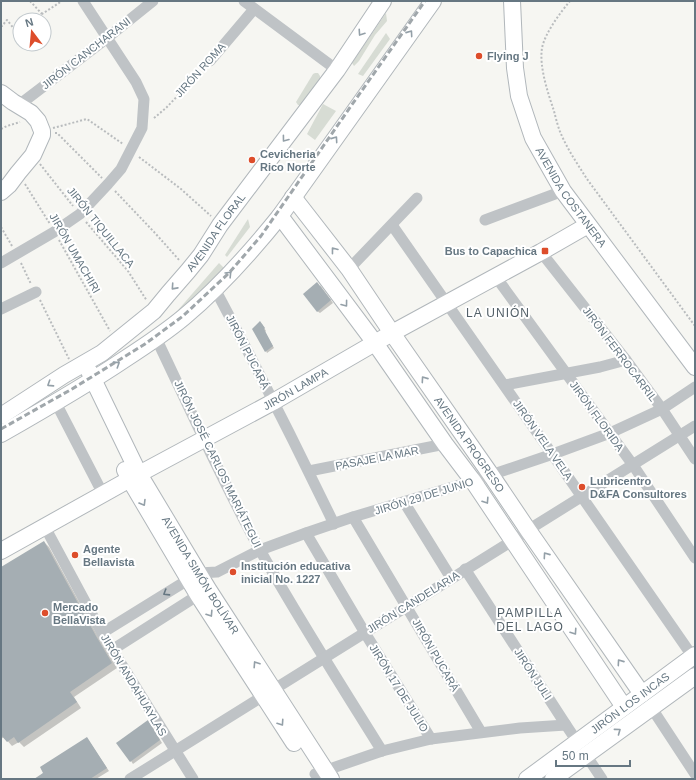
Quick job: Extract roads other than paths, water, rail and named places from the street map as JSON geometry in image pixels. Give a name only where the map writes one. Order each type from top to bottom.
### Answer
[{"type":"street","points":[[1,263],[54,232],[80,214],[120,169],[142,128],[144,99],[142,94],[136,82],[83,1]]},
{"type":"street","name":"JIRÓN CANCHARANI","points":[[19,106],[154,1]]},
{"type":"street","points":[[244,1],[337,70]]},
{"type":"street","name":"AVENIDA FLORAL","points":[[1,416],[102,353],[154,311],[201,255],[225,219],[337,70],[383,1]]},
{"type":"street","points":[[1,434],[56,403],[156,338],[184,317],[215,289],[254,249],[280,216],[433,1]]},
{"type":"street","name":"AVENIDA COSTANERA","points":[[512,1],[515,68],[520,96],[533,138],[563,190],[695,367]]},
{"type":"street","name":"JIRÓN ROMA","points":[[210,61],[254,8]]},
{"type":"street","points":[[1,92],[31,113],[40,128],[33,155],[9,185],[1,192]]},
{"type":"street","points":[[485,220],[563,190]]},
{"type":"street","name":"AVENIDA PROGRESO","points":[[293,197],[349,269],[642,694]]},
{"type":"street","points":[[349,269],[417,198]]},
{"type":"street","name":"AVENIDA PROGRESO","points":[[280,216],[375,343],[445,444],[473,481],[624,707]]},
{"type":"street","name":"JIRÓN VELA VELA","points":[[392,225],[694,656]]},
{"type":"street","name":"JIRÓN LAMPA","points":[[1,551],[273,402],[392,333],[588,225]]},
{"type":"street","name":"JIRÓN FERROCARRIL","points":[[541,252],[626,360],[662,409],[695,459]]},
{"type":"street","name":"JIRÓN FLORIDA","points":[[496,277],[633,465],[695,558]]},
{"type":"street","name":"JIRÓN PUCARÁ","points":[[215,289],[309,471],[334,524]]},
{"type":"street","points":[[1,309],[36,292]]},
{"type":"street","name":"JIRÓN JOSÉ CARLOS MARIÁTEGUI","points":[[156,338],[231,496],[260,550],[382,752]]},
{"type":"street","points":[[505,385],[600,367],[626,360]]},
{"type":"street","name":"AVENIDA SIMÓN BOLÍVAR","points":[[79,366],[89,382],[111,438],[134,477],[203,592],[323,776]]},
{"type":"street","name":"JIRÓN 29 DE JUNIO","points":[[102,632],[194,576],[217,572],[260,550],[306,533],[353,517],[473,481],[610,433],[662,409],[695,387]]},
{"type":"street","points":[[56,403],[103,494]]},
{"type":"street","name":"JIRÓN CANDELARIA","points":[[130,779],[695,426]]},
{"type":"street","name":"PASAJE LA MAR","points":[[309,471],[445,444]]},
{"type":"street","points":[[404,502],[451,578]]},
{"type":"street","name":"JIRÓN PUCARÁ","points":[[353,517],[481,732]]},
{"type":"street","name":"JIRÓN ANDAHUAYLAS","points":[[45,526],[112,650],[192,779]]},
{"type":"street","name":"JIRÓN 17 DE JULIO","points":[[306,533],[364,632],[431,739]]},
{"type":"street","name":"JIRÓN JULI","points":[[465,569],[602,779]]},
{"type":"street","points":[[112,650],[203,592],[217,572]]},
{"type":"street","name":"JIRÓN LOS INCAS","points":[[553,779],[624,707],[694,656]]},
{"type":"street","name":"JIRÓN LOS INCAS","points":[[526,779],[651,708],[695,676]]},
{"type":"street","points":[[651,708],[695,774]]},
{"type":"street","points":[[323,776],[382,752],[431,739],[481,732],[566,725]]},
{"type":"railway","points":[[1,429],[72,389],[145,344],[183,316],[229,273],[261,236],[425,1]]},
{"type":"place","name":"Flying J","points":[[479,56]]},
{"type":"place","name":"Cevicheria Rico Norte","points":[[252,160]]},
{"type":"place","name":"Bus to Capachica","points":[[545,251]]},
{"type":"place","name":"Lubricentro D&FA Consultores","points":[[582,487]]},
{"type":"place","name":"Agente Bellavista","points":[[75,555]]},
{"type":"place","name":"Institución educativa inicial No. 1227","points":[[233,572]]},
{"type":"place","name":"Mercado BellaVista","points":[[45,613]]},
{"type":"district","name":"LA UNIÓN","points":[[498,313]]},
{"type":"district","name":"PAMPILLA DEL LAGO","points":[[530,620]]}]
